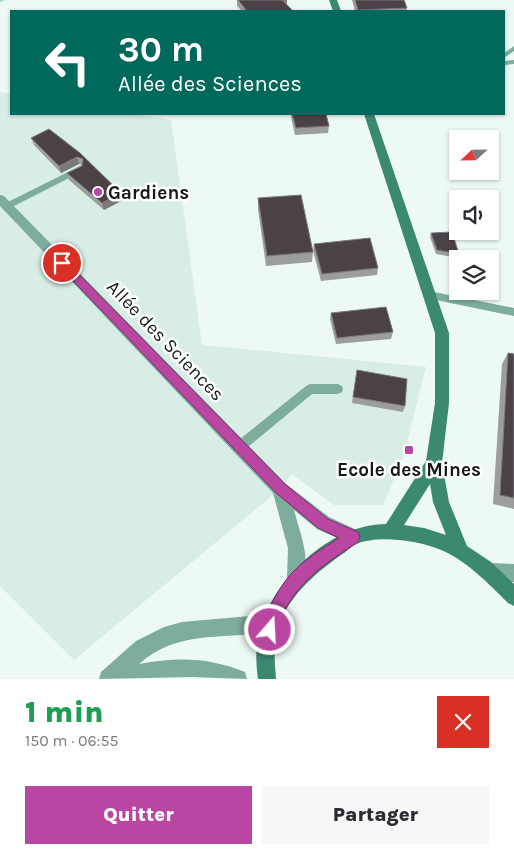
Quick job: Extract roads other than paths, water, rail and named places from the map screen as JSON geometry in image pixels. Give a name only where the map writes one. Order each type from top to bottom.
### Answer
[{"type":"main road","points":[[370,115],[442,333],[442,402],[434,464],[441,502],[460,551]]},
{"type":"main road","points":[[390,532],[434,464]]},
{"type":"main road","points":[[267,679],[265,648],[275,612],[296,578],[319,559],[353,537],[390,532],[426,537],[460,551],[490,572],[514,596]]},
{"type":"street","name":"Allée des Sciences","points":[[4,202],[280,489],[323,523],[353,537]]},
{"type":"street","name":"Allée des Sciences","points":[[280,489],[291,522],[296,548],[296,578]]},
{"type":"street","points":[[490,572],[514,573]]},
{"type":"street","points":[[108,679],[143,648],[164,636],[182,631],[252,625],[275,612]]},
{"type":"street","points":[[112,679],[180,666],[224,672],[238,679]]},
{"type":"lane","points":[[4,202],[80,169]]},
{"type":"lane","points":[[429,295],[514,312]]},
{"type":"lane","points":[[240,447],[310,389],[338,389]]},
{"type":"place","name":"Gardiens","points":[[98,192]]},
{"type":"place","name":"Ecole des Mines","points":[[409,450]]}]
